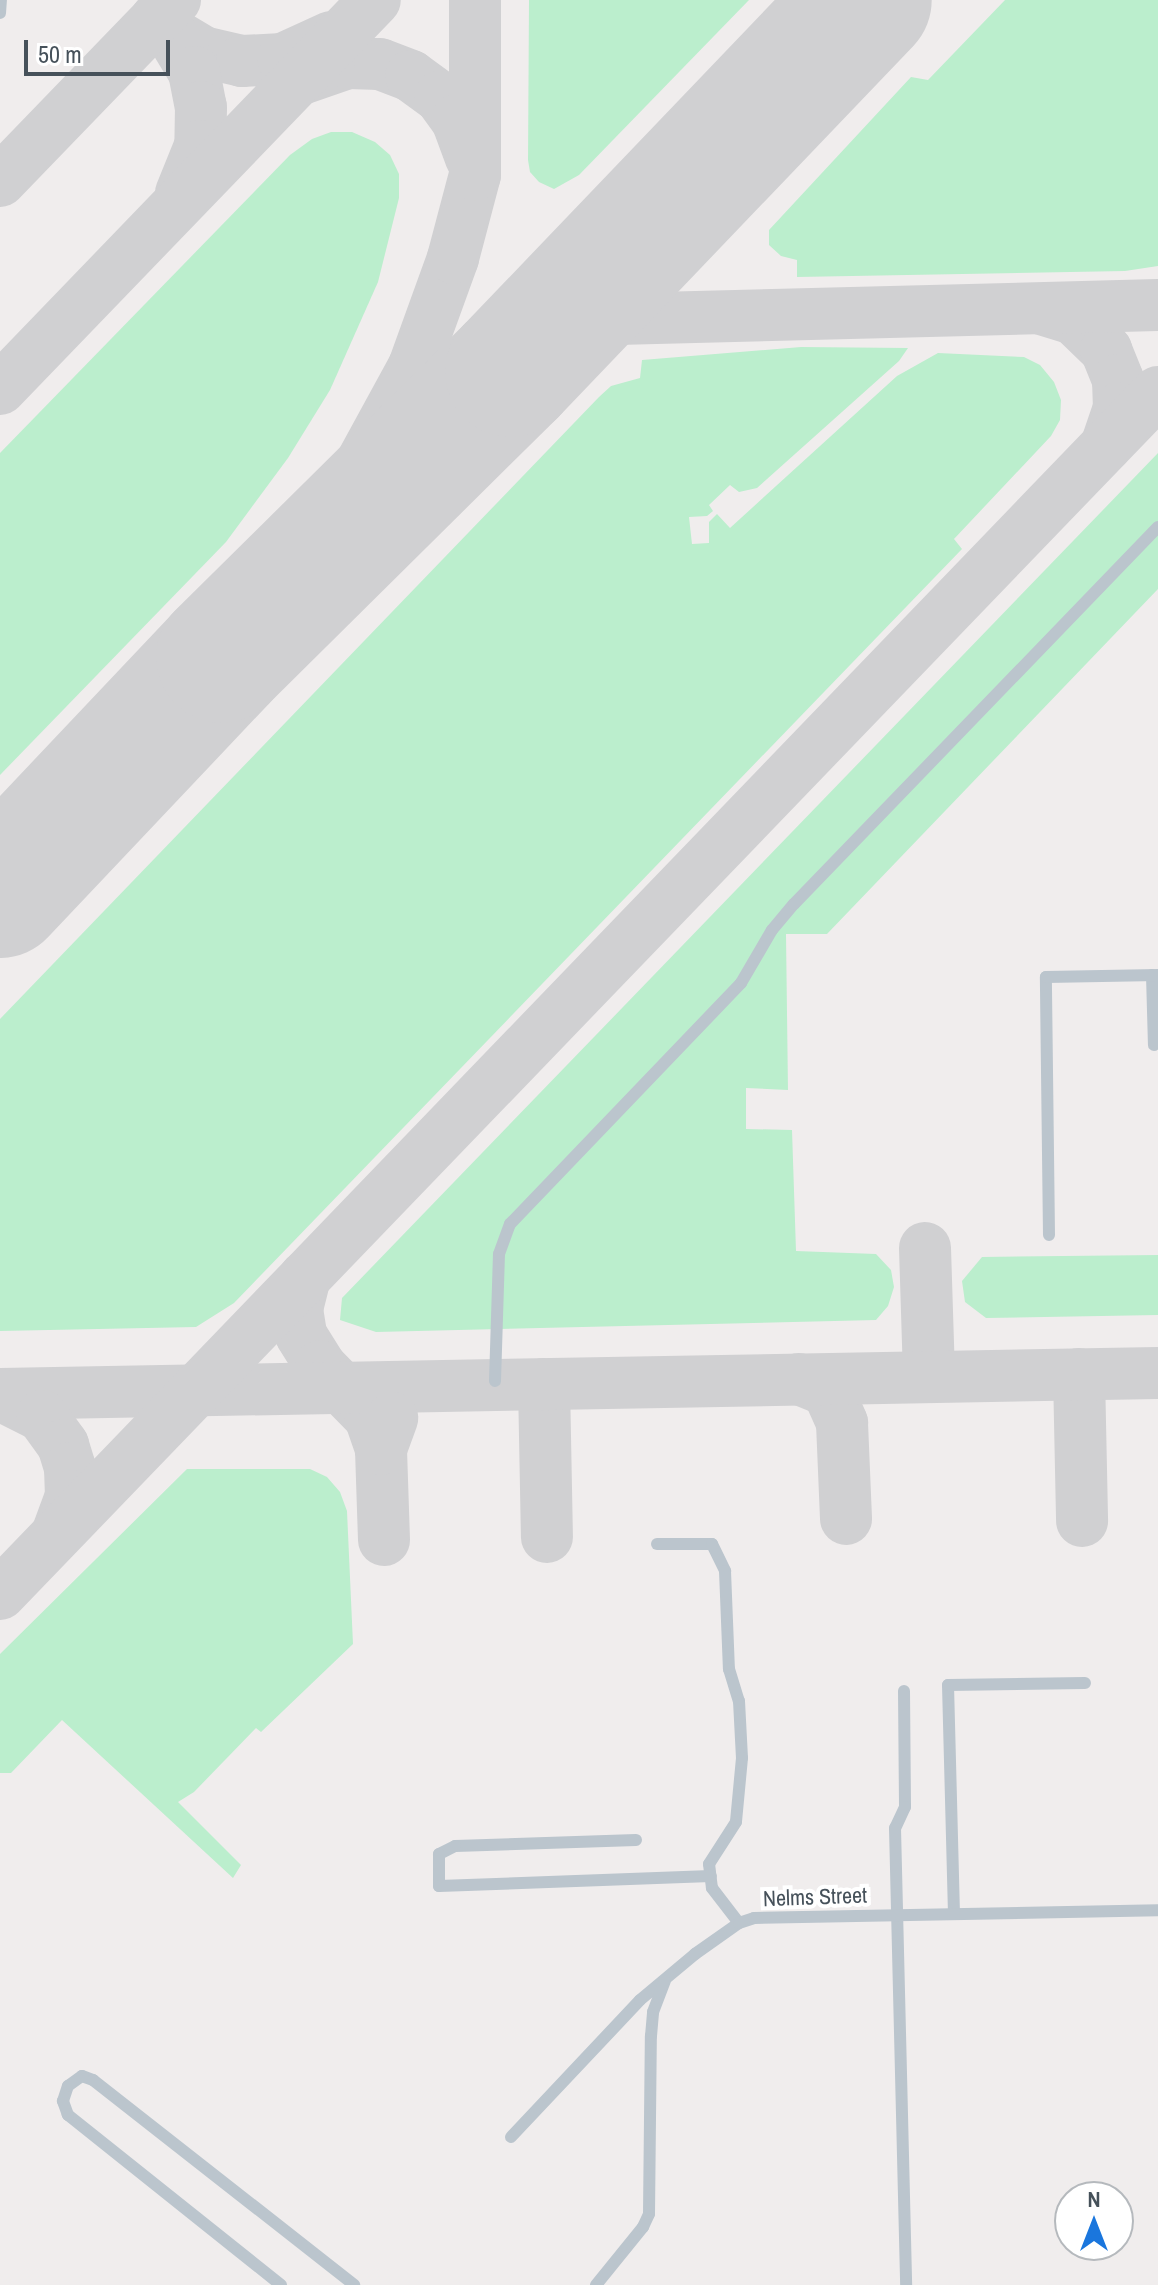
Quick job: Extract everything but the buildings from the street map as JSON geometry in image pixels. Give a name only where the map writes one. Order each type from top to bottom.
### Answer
[{"type":"lane","points":[[0,13],[1,0]]},
{"type":"lane","points":[[495,1381],[499,1254],[510,1224],[741,983],[772,930],[794,904],[1158,527]]},
{"type":"lane","points":[[1049,1235],[1046,977],[1155,975],[1154,1045]]},
{"type":"lane","points":[[657,1544],[712,1544],[725,1571],[729,1669],[739,1701],[742,1758],[736,1822],[709,1864],[712,1888],[739,1923]]},
{"type":"lane","points":[[954,1914],[948,1685],[1085,1683]]},
{"type":"lane","points":[[904,1691],[905,1807],[895,1828],[906,2285]]},
{"type":"lane","points":[[636,1840],[455,1846],[439,1854],[439,1886],[711,1876]]},
{"type":"lane","name":"Nelms Street","points":[[511,2137],[616,2023],[666,1979],[739,1923],[754,1918],[1158,1910]]},
{"type":"lane","points":[[596,2285],[643,2227],[649,2214],[651,2036],[653,2012],[666,1979]]},
{"type":"lane","points":[[281,2285],[68,2115],[63,2101],[68,2086],[82,2076],[93,2080],[354,2285]]},
{"type":"green space","points":[[529,0],[749,0],[579,175],[554,189],[539,182],[530,172],[528,160]]},
{"type":"green space","points":[[1005,0],[1158,0],[1158,266],[1125,271],[797,277],[797,260],[781,256],[769,245],[769,230],[911,77],[928,80]]},
{"type":"green space","points":[[331,132],[352,132],[375,142],[390,155],[399,174],[399,198],[378,282],[330,390],[288,458],[226,542],[0,775],[0,453],[290,155],[312,139]]},
{"type":"green space","points":[[801,347],[908,348],[899,361],[757,488],[739,492],[730,485],[709,505],[713,511],[707,516],[689,517],[692,544],[709,543],[709,522],[717,514],[730,528],[897,376],[938,353],[1024,357],[1040,365],[1054,382],[1061,400],[1060,420],[1051,436],[954,539],[962,549],[234,1303],[196,1327],[0,1331],[0,1019],[611,386],[640,378],[642,360]]},
{"type":"green space","points":[[1158,453],[1158,589],[827,934],[786,934],[788,1090],[746,1088],[746,1129],[792,1130],[796,1251],[876,1254],[891,1270],[894,1287],[888,1306],[876,1320],[376,1332],[340,1320],[342,1298]]},
{"type":"green space","points":[[1158,1255],[1158,1315],[986,1318],[965,1302],[962,1281],[982,1257]]},
{"type":"green space","points":[[187,1469],[310,1469],[327,1477],[340,1492],[347,1511],[353,1644],[261,1732],[256,1728],[194,1792],[178,1802],[241,1865],[233,1878],[62,1720],[11,1773],[0,1773],[0,1654]]},
{"type":"taxiway","points":[[0,181],[175,0]]},
{"type":"taxiway","points":[[0,389],[375,0]]},
{"type":"taxiway","points":[[222,657],[353,478],[414,366],[453,258],[475,175],[475,0]]},
{"type":"taxiway","points":[[156,19],[170,32],[203,52],[242,61],[283,59],[331,37]]},
{"type":"taxiway","points":[[170,32],[194,72],[201,107],[200,146],[181,193]]},
{"type":"taxiway","points":[[296,81],[348,63],[380,64],[411,76],[440,97],[457,120],[471,158]]},
{"type":"taxiway","points":[[511,371],[546,345],[591,325],[617,319],[1158,305]]},
{"type":"taxiway","points":[[1041,309],[1074,319],[1106,350],[1118,380],[1119,408],[1106,446]]},
{"type":"taxiway","points":[[0,1594],[1158,392]]},
{"type":"taxiway","points":[[925,1248],[929,1377]]},
{"type":"taxiway","points":[[305,1277],[297,1309],[301,1335],[320,1366],[370,1417],[381,1449]]},
{"type":"taxiway","points":[[0,1394],[1158,1373]]},
{"type":"taxiway","points":[[1079,1374],[1082,1521]]},
{"type":"taxiway","points":[[799,1379],[828,1391],[842,1423],[846,1519]]},
{"type":"taxiway","points":[[544,1384],[547,1537]]},
{"type":"taxiway","points":[[0,1395],[42,1416],[63,1445],[70,1468],[71,1496],[57,1534]]},
{"type":"taxiway","points":[[384,1540],[381,1449],[392,1418]]},
{"type":"runway","points":[[0,892],[222,657],[511,371],[866,0]]}]
